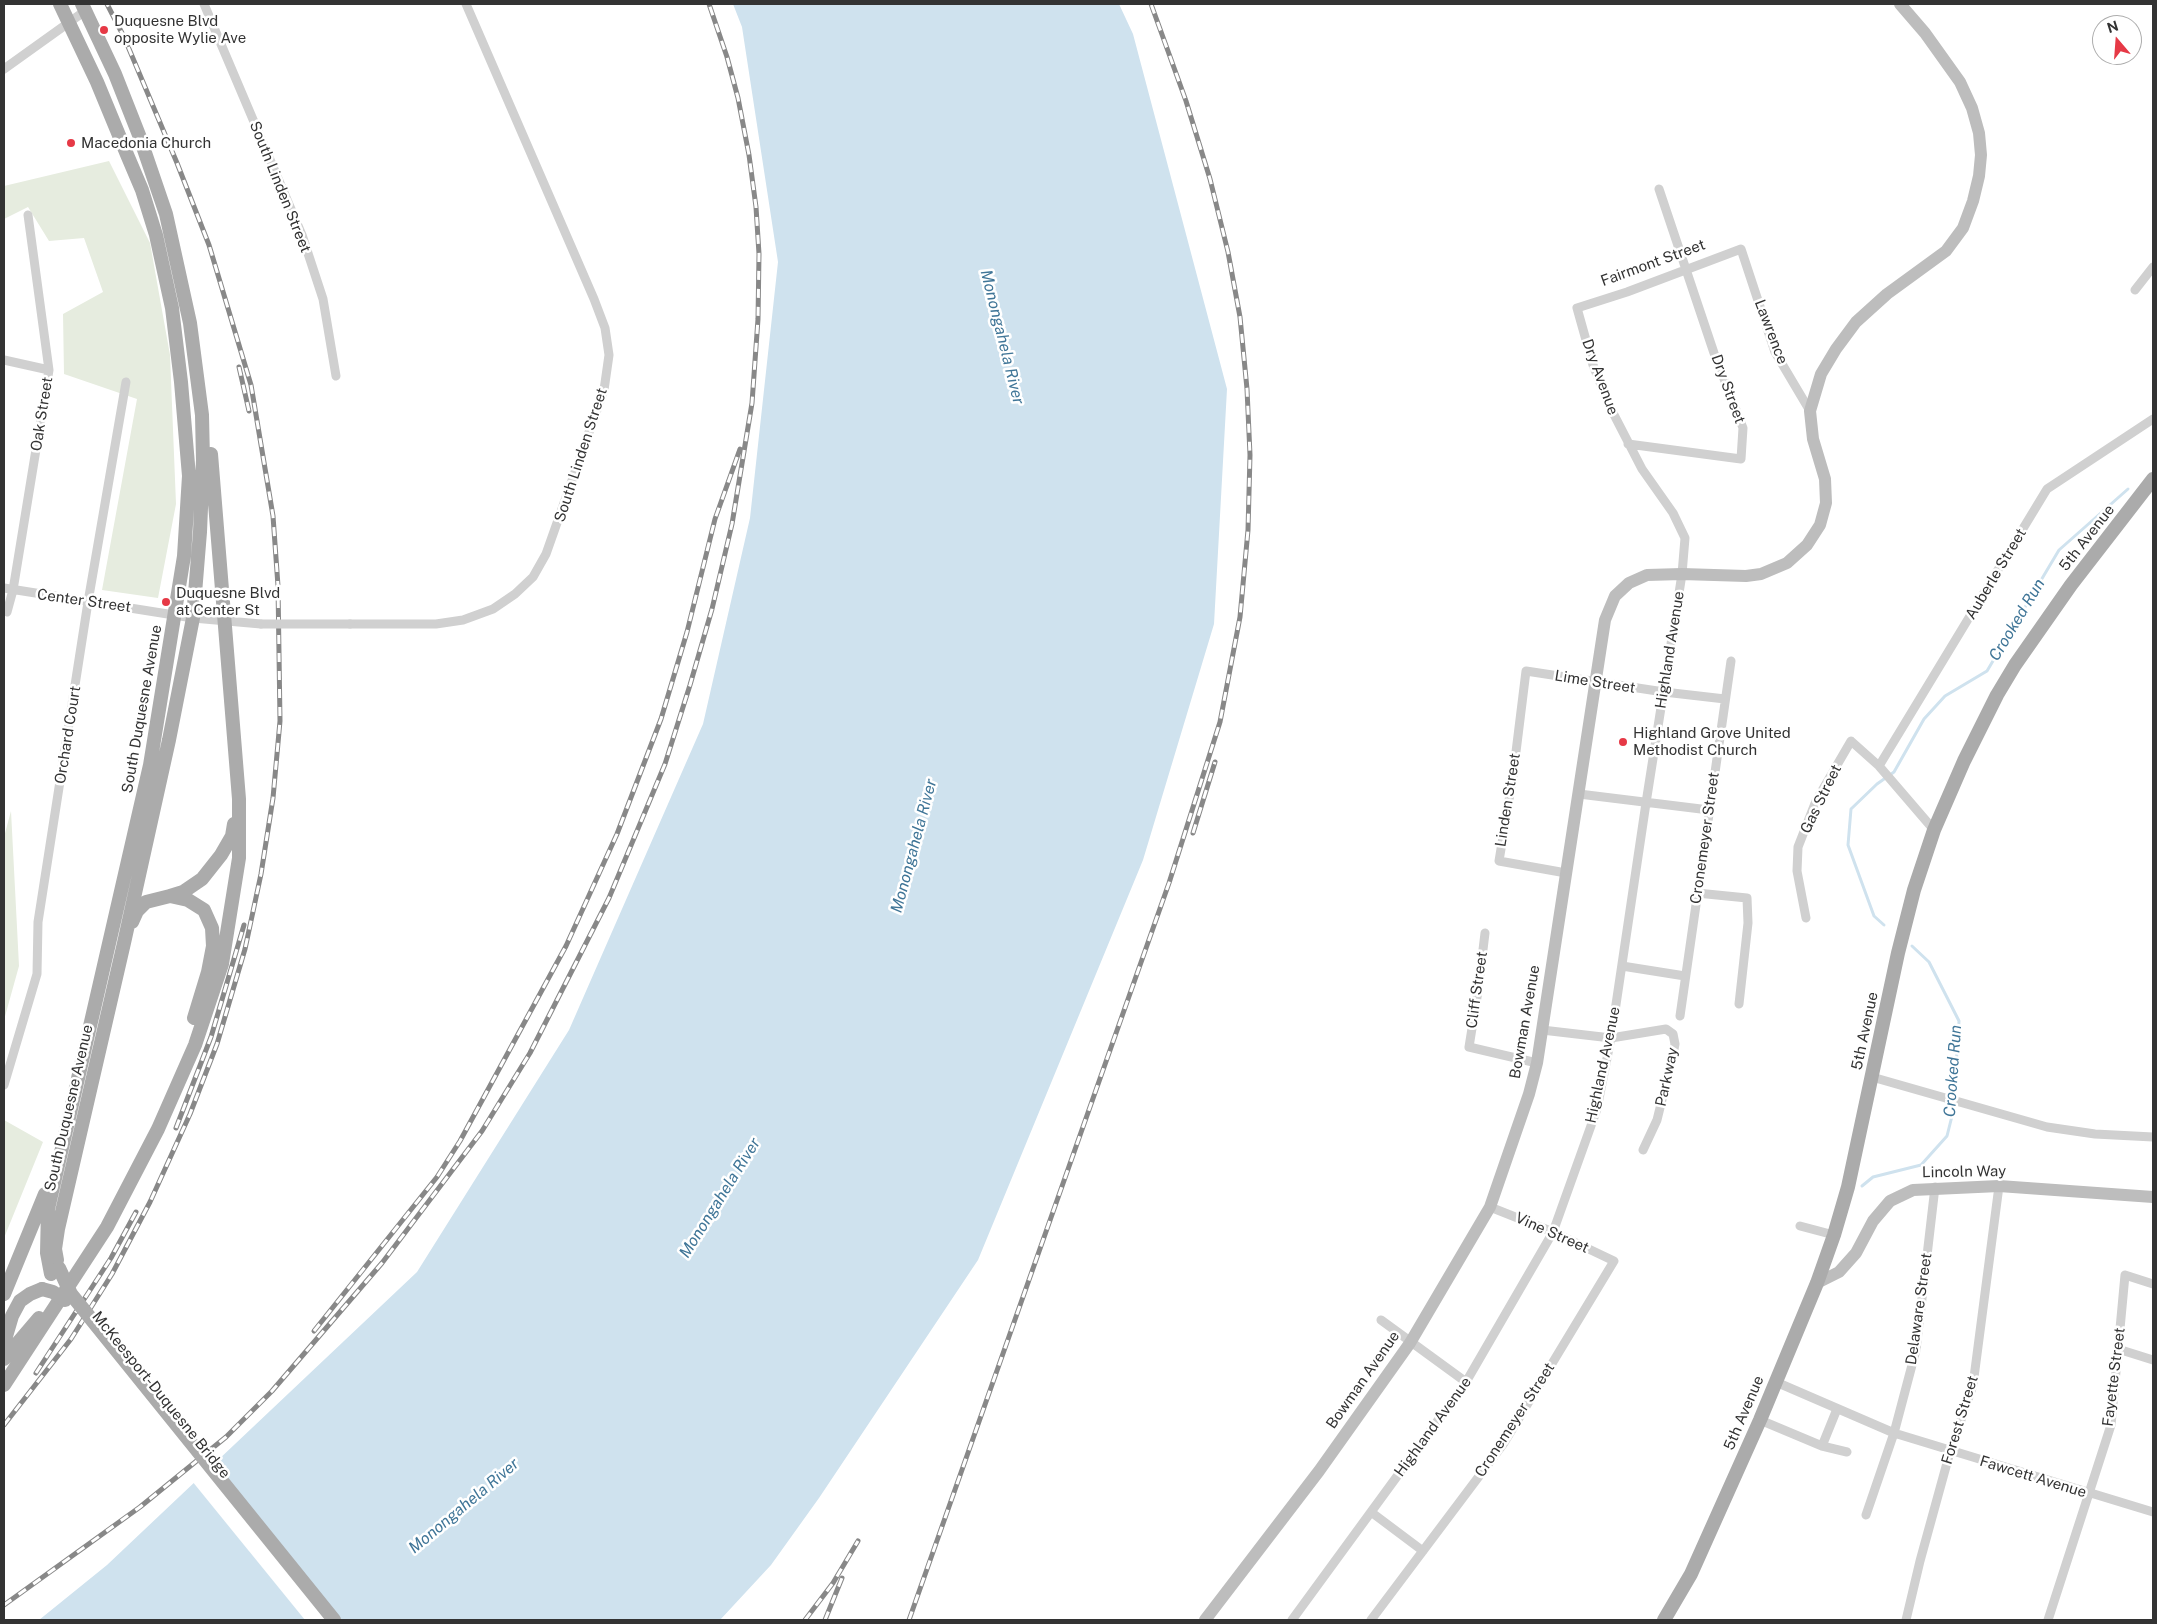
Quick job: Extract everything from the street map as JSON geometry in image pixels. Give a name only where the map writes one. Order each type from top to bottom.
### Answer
[{"type":"main road","name":"South Duquesne Avenue","points":[[58,1164],[83,1063],[150,765],[184,556],[189,476],[181,382],[172,308],[156,235],[142,190],[97,82],[60,4]]},
{"type":"main road","points":[[1810,411],[1821,374],[1836,349],[1856,322],[1887,294],[1946,251],[1963,228],[1973,201],[1979,176],[1981,155],[1979,133],[1972,108],[1960,82],[1925,33],[1900,4]]},
{"type":"main road","name":"South Duquesne Avenue","points":[[55,1271],[55,1249],[58,1229],[169,740],[193,618],[200,532],[203,460],[202,414],[190,324],[173,246],[154,175],[114,74],[84,8]]},
{"type":"main road","points":[[4,1385],[107,1227],[158,1129],[195,1045],[222,964],[232,909],[239,858],[239,799],[208,421],[190,324]]},
{"type":"main road","name":"Bowman Avenue","points":[[1205,1620],[1319,1471],[1410,1342],[1490,1207],[1537,1063],[1605,620],[1616,596],[1629,583],[1647,575],[1746,576],[1774,569],[1787,563],[1807,545],[1820,524],[1826,503],[1825,479],[1813,439],[1810,411]]},
{"type":"main road","name":"5th Avenue","points":[[1664,1620],[1692,1572],[1760,1420],[1834,1235],[1848,1188],[1898,953],[1914,890],[1934,830],[1964,761],[1997,695],[2015,665],[2071,584],[2153,479]]},
{"type":"main road","points":[[126,934],[137,911],[146,902],[184,892],[202,879],[221,855],[232,836],[239,799]]},
{"type":"main road","points":[[4,1359],[34,1325],[103,1216],[140,1146],[188,1036],[208,972],[213,946],[212,928],[204,910],[188,900],[170,896]]},
{"type":"main road","points":[[4,1294],[58,1164]]},
{"type":"main road","name":"McKeesport-Duquesne Bridge","points":[[58,1164],[46,1230],[47,1253],[64,1300],[322,1620]]},
{"type":"main road","name":"Lincoln Way","points":[[1816,1283],[1839,1272],[1856,1253],[1874,1221],[1890,1201],[1913,1190],[1999,1186],[2153,1197]]},
{"type":"main road","name":"McKeesport-Duquesne Bridge","points":[[55,1271],[71,1294],[334,1620]]},
{"type":"main road","points":[[6,1337],[20,1301],[42,1289],[53,1292],[64,1300]]},
{"type":"street","name":"South Linden Street","points":[[204,4],[302,235],[323,299],[336,376]]},
{"type":"street","name":"South Linden Street","points":[[224,622],[261,624],[436,624],[463,620],[493,609],[515,594],[532,577],[546,554],[604,390],[609,355],[605,328],[594,299],[466,4]]},
{"type":"street","points":[[4,69],[69,22],[84,8]]},
{"type":"street","points":[[1659,189],[1686,268]]},
{"type":"street","name":"Oak Street","points":[[7,612],[8,589],[49,370],[28,215]]},
{"type":"street","name":"Fairmont Street","points":[[1577,308],[1627,292],[1741,248]]},
{"type":"street","name":"Lawrence","points":[[1741,248],[1775,352],[1810,411]]},
{"type":"street","points":[[2135,290],[2153,266]]},
{"type":"street","name":"Dry Street","points":[[1628,444],[1742,459],[1743,428],[1714,353],[1686,268]]},
{"type":"street","name":"Dry Avenue","points":[[1577,308],[1593,365],[1628,444]]},
{"type":"street","points":[[4,360],[49,370]]},
{"type":"street","name":"Orchard Court","points":[[4,1085],[37,974],[38,922],[88,602],[126,382]]},
{"type":"street","name":"Auberle Street","points":[[1881,769],[2047,489],[2153,419]]},
{"type":"street","name":"Highland Avenue","points":[[1292,1620],[1466,1382],[1553,1232],[1597,1109],[1611,1038],[1682,574],[1685,538],[1673,513],[1642,469],[1628,444]]},
{"type":"street","name":"Center Street","points":[[8,589],[224,622]]},
{"type":"street","name":"Cronemeyer Street","points":[[1680,1016],[1731,661]]},
{"type":"street","name":"Lime Street","points":[[1526,671],[1664,692],[1725,699]]},
{"type":"street","name":"Linden Street","points":[[1526,671],[1514,776],[1499,861],[1566,873]]},
{"type":"street","name":"Gas Street","points":[[1806,918],[1796,871],[1798,847],[1816,801],[1851,741],[1881,769]]},
{"type":"street","points":[[1881,769],[1934,830]]},
{"type":"street","points":[[1579,794],[1709,810]]},
{"type":"street","points":[[1697,893],[1746,898],[1748,923],[1739,1004]]},
{"type":"street","name":"Cliff Street","points":[[1484,933],[1478,991],[1469,1047],[1537,1063]]},
{"type":"street","points":[[1622,966],[1685,976]]},
{"type":"street","name":"Parkway","points":[[1611,1038],[1666,1029],[1673,1034],[1675,1044],[1673,1055],[1657,1120],[1643,1150]]},
{"type":"street","points":[[1542,1030],[1611,1038]]},
{"type":"street","points":[[1872,1077],[2047,1127],[2095,1134],[2153,1137]]},
{"type":"street","name":"Forest Street","points":[[1906,1620],[1950,1452],[1974,1385],[1999,1186]]},
{"type":"street","name":"Delaware Street","points":[[1866,1515],[1894,1433],[1916,1350],[1935,1188]]},
{"type":"street","name":"Vine Street","points":[[1490,1207],[1553,1232],[1614,1261]]},
{"type":"street","points":[[1800,1226],[1834,1235]]},
{"type":"street","name":"Cronemeyer Street","points":[[1371,1620],[1504,1443],[1614,1261]]},
{"type":"street","name":"Fayette Street","points":[[2048,1620],[2111,1425],[2125,1275],[2153,1284]]},
{"type":"street","points":[[1381,1320],[1466,1382]]},
{"type":"street","points":[[2118,1349],[2153,1360]]},
{"type":"street","name":"Fawcett Avenue","points":[[1776,1382],[1894,1433],[1950,1452],[2153,1512]]},
{"type":"street","points":[[1822,1446],[1837,1409]]},
{"type":"street","points":[[1760,1420],[1822,1446],[1847,1452]]},
{"type":"street","points":[[1372,1512],[1423,1551]]},
{"type":"shaded area","points":[[109,161],[150,243],[170,355],[176,504],[158,598],[102,590],[137,399],[64,374],[63,314],[103,292],[84,238],[49,241],[28,207],[4,219],[4,186]]},
{"type":"shaded area","points":[[11,811],[19,966],[4,1020],[4,837]]},
{"type":"shaded area","points":[[4,1120],[43,1142],[4,1238]]},
{"type":"water","name":"Monongahela River","points":[[733,4],[1119,4],[1133,34],[1227,389],[1214,624],[1143,860],[978,1260],[819,1498],[771,1565],[720,1620],[39,1620],[107,1565],[417,1272],[569,1030],[703,724],[750,518],[778,262],[742,27]]},
{"type":"pier","points":[[213,1461],[342,1620],[305,1620],[192,1481]]},
{"type":"waterway","name":"Crooked Run","points":[[1884,925],[1874,916],[1848,845],[1851,809],[1877,784],[1894,772],[1924,719],[1945,696],[1987,671],[2059,550],[2128,489]]},
{"type":"waterway","name":"Crooked Run","points":[[1862,1186],[1873,1177],[1921,1165],[1947,1136],[1953,1112],[1959,1021],[1929,962],[1912,946]]},
{"type":"railway","points":[[4,1425],[71,1339],[112,1274],[150,1202],[190,1114],[217,1044],[245,949],[261,874],[273,798],[280,721],[278,586],[273,516],[251,385],[209,245],[124,37],[107,4]]},
{"type":"railway","points":[[4,1605],[140,1507],[226,1437],[272,1391],[382,1263],[482,1131],[530,1053],[609,898],[665,764],[712,609],[732,524],[752,403],[758,319],[759,254],[756,207],[749,155],[738,98],[727,57],[709,4]]},
{"type":"railway","points":[[909,1620],[1169,883],[1220,722],[1240,617],[1248,530],[1250,455],[1247,389],[1240,317],[1228,252],[1210,179],[1186,101],[1151,4]]},
{"type":"railway","points":[[239,367],[249,411]]},
{"type":"railway","points":[[314,1331],[437,1177],[460,1141],[566,946],[617,834],[661,719],[687,632],[715,519],[740,449]]},
{"type":"railway","points":[[1193,833],[1215,762]]},
{"type":"railway","points":[[176,1128],[211,1037],[244,925]]},
{"type":"railway","points":[[36,1373],[111,1258],[136,1212]]},
{"type":"railway","points":[[805,1620],[833,1583],[858,1541]]},
{"type":"railway","points":[[825,1620],[842,1578]]},
{"type":"place","name":"Duquesne Blvd opposite Wylie Ave","points":[[104,30]]},
{"type":"place","name":"Macedonia Church","points":[[71,143]]},
{"type":"place","name":"Duquesne Blvd at Center St","points":[[166,602]]},
{"type":"place","name":"Highland Grove United Methodist Church","points":[[1623,742]]}]
